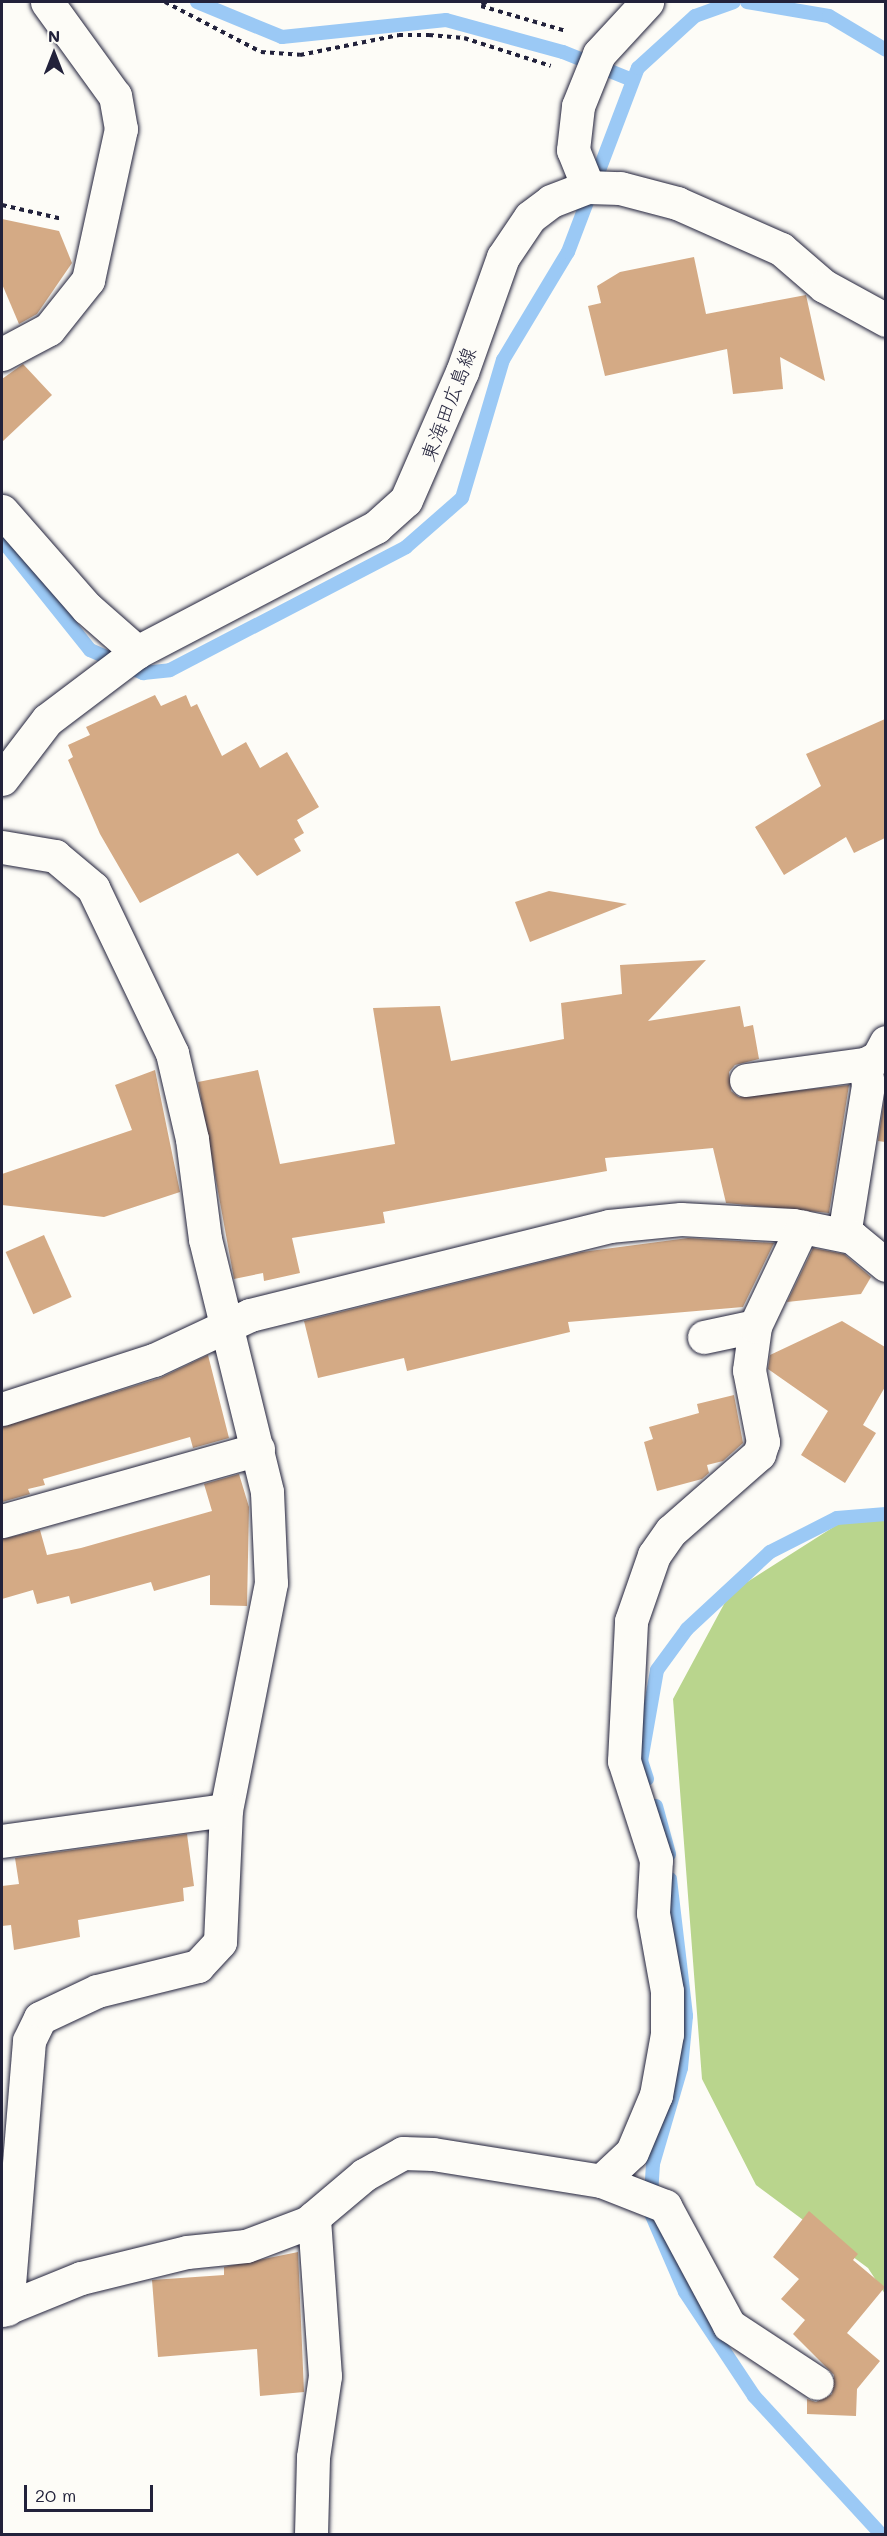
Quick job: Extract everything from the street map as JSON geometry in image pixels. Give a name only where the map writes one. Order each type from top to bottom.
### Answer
[{"type":"street","points":[[2,354],[49,329],[71,307],[88,280],[101,229],[121,129],[115,96],[47,2]]},
{"type":"street","points":[[588,187],[573,150],[578,106],[607,43],[647,2]]},
{"type":"street","name":"東海田広島線","points":[[4,768],[47,720],[137,652],[376,526],[406,500],[462,372],[503,257],[530,217],[551,201],[588,187],[634,192],[744,229],[782,249],[824,286],[885,320]]},
{"type":"street","points":[[2,511],[87,608],[137,652]]},
{"type":"street","points":[[2,847],[55,856],[76,870],[112,922],[172,1053],[226,1326],[267,1492],[271,1583],[226,1810],[220,1942],[198,1966],[64,2004],[40,2018],[29,2041],[4,2309],[81,2278],[188,2252],[246,2246],[314,2217],[364,2175],[403,2153],[601,2181],[665,2206],[729,2325],[817,2383]]},
{"type":"street","points":[[746,1080],[875,1053],[844,1235]]},
{"type":"street","points":[[2,1409],[154,1360],[226,1326],[511,1246],[609,1226],[681,1219],[802,1227],[844,1235],[885,1264]]},
{"type":"street","points":[[601,2181],[632,2152],[656,2095],[667,2034],[667,1990],[653,1913],[656,1860],[624,1761],[631,1621],[654,1555],[671,1531],[759,1454],[763,1442],[749,1370],[755,1326],[802,1227]]},
{"type":"street","points":[[704,1337],[755,1326]]},
{"type":"street","points":[[2,1521],[258,1449]]},
{"type":"street","points":[[2,1841],[226,1810]]},
{"type":"street","points":[[311,2535],[313,2457],[325,2376],[314,2217]]},
{"type":"path","points":[[165,2],[261,52],[300,55],[399,35],[464,38],[589,78]]},
{"type":"path","points":[[486,2],[481,6],[607,43]]},
{"type":"path","points":[[2,205],[101,229]]},
{"type":"green space","points":[[885,1509],[885,2294],[868,2268],[756,2185],[702,2079],[673,1699],[730,1593],[857,1512]]},
{"type":"building","points":[[2,219],[59,231],[72,263],[37,314],[19,324],[2,284]]},
{"type":"building","points":[[694,257],[706,314],[806,295],[825,381],[780,357],[783,389],[733,394],[727,349],[605,376],[588,306],[601,303],[597,286],[620,272]]},
{"type":"building","points":[[23,364],[52,395],[2,442],[2,379]]},
{"type":"building","points":[[155,695],[161,706],[186,695],[191,707],[197,704],[222,756],[246,742],[260,768],[287,752],[319,807],[297,820],[304,833],[294,839],[301,851],[257,876],[238,853],[140,903],[100,834],[68,760],[73,757],[68,745],[90,735],[86,727]]},
{"type":"building","points":[[885,719],[885,838],[854,853],[846,837],[784,875],[755,827],[821,786],[806,754]]},
{"type":"building","points":[[549,891],[627,904],[530,942],[515,902]]},
{"type":"building","points":[[706,960],[648,1021],[740,1006],[744,1027],[753,1025],[759,1059],[735,1065],[729,1072],[731,1091],[739,1097],[849,1085],[829,1213],[726,1203],[713,1148],[605,1158],[607,1171],[383,1212],[385,1223],[292,1238],[300,1273],[264,1281],[263,1273],[234,1279],[198,1082],[258,1070],[280,1164],[395,1144],[373,1008],[440,1006],[451,1061],[564,1039],[561,1003],[622,994],[620,965]]},
{"type":"building","points":[[155,1070],[180,1192],[104,1217],[2,1205],[2,1174],[132,1130],[115,1085]]},
{"type":"building","points":[[885,1094],[885,1142],[878,1141]]},
{"type":"building","points":[[44,1235],[72,1297],[33,1314],[6,1252]]},
{"type":"building","points":[[688,1238],[774,1243],[743,1307],[568,1322],[570,1332],[407,1371],[404,1358],[318,1378],[304,1321],[582,1252]]},
{"type":"building","points":[[813,1248],[844,1254],[871,1277],[861,1294],[787,1302]]},
{"type":"building","points":[[842,1321],[885,1347],[885,1387],[863,1425],[876,1433],[845,1483],[801,1455],[828,1411],[768,1369],[770,1355]]},
{"type":"building","points":[[208,1355],[229,1438],[193,1448],[190,1437],[43,1479],[45,1485],[28,1489],[30,1494],[2,1502],[2,1427],[160,1378]]},
{"type":"building","points":[[734,1395],[743,1443],[723,1461],[707,1465],[709,1473],[702,1479],[657,1491],[644,1442],[653,1439],[649,1427],[699,1413],[697,1404]]},
{"type":"building","points":[[239,1474],[249,1507],[247,1606],[210,1605],[210,1575],[154,1591],[151,1582],[71,1604],[69,1596],[37,1604],[33,1590],[2,1599],[2,1539],[40,1530],[47,1555],[81,1548],[212,1511],[204,1484]]},
{"type":"building","points":[[187,1834],[194,1886],[183,1888],[184,1901],[78,1920],[80,1937],[14,1950],[11,1925],[2,1926],[2,1886],[19,1884],[15,1858]]},
{"type":"building","points":[[809,2211],[858,2254],[853,2260],[885,2287],[847,2333],[880,2361],[857,2389],[856,2416],[807,2414],[807,2399],[816,2402],[832,2394],[834,2375],[793,2334],[805,2320],[781,2299],[799,2279],[773,2257]]},
{"type":"building","points":[[298,2252],[304,2392],[260,2396],[257,2349],[158,2357],[152,2280],[224,2275],[224,2267]]},
{"type":"waterway","points":[[197,2],[282,37],[446,20],[563,52],[632,80]]},
{"type":"waterway","points":[[2,540],[90,650],[143,673],[170,670],[406,547],[462,498],[503,360],[568,252],[638,68],[695,16],[734,2]]},
{"type":"waterway","points":[[747,2],[829,16],[886,50]]},
{"type":"waterway","points":[[647,1779],[641,1761],[657,1670],[687,1629],[770,1552],[837,1518],[886,1514]]},
{"type":"waterway","points":[[656,1806],[669,1854]]},
{"type":"waterway","points":[[670,1879],[686,2016],[681,2068],[653,2164],[650,2211],[685,2292],[754,2396],[881,2534]]}]
